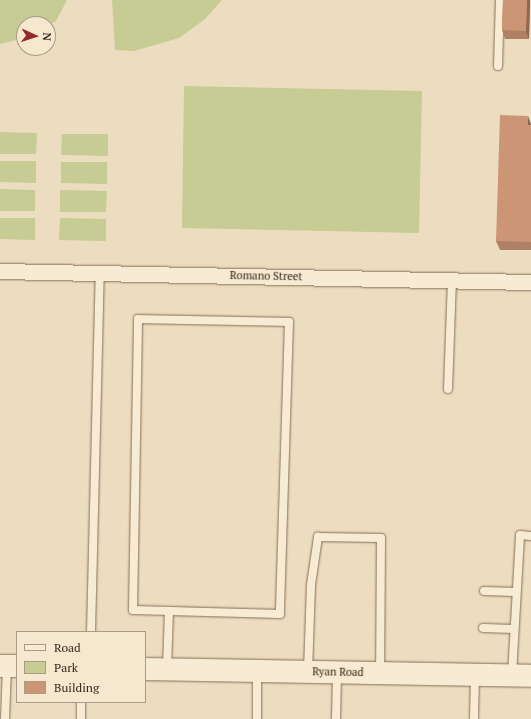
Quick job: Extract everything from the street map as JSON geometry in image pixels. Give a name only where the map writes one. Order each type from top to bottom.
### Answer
[{"type":"main road","name":"Ryan Road","points":[[146,669],[521,676]]},
{"type":"street","name":"Romano Street","points":[[0,271],[531,282]]},
{"type":"lane","points":[[498,66],[500,0]]},
{"type":"lane","points":[[91,631],[100,273]]},
{"type":"lane","points":[[448,389],[452,280]]},
{"type":"lane","points":[[138,319],[289,322],[280,614],[169,611],[133,610],[138,319]]},
{"type":"lane","points":[[521,676],[514,628],[520,535],[531,536]]},
{"type":"lane","points":[[308,672],[311,585],[318,537],[381,538],[380,673]]},
{"type":"lane","points":[[484,591],[516,592]]},
{"type":"lane","points":[[167,669],[169,611]]},
{"type":"lane","points":[[483,628],[514,628]]},
{"type":"lane","points":[[5,719],[8,666]]},
{"type":"lane","points":[[257,671],[257,719]]},
{"type":"lane","points":[[336,719],[337,672]]},
{"type":"lane","points":[[474,675],[474,719]]},
{"type":"lane","points":[[81,703],[81,719]]},
{"type":"green space","points":[[0,0],[67,0],[56,21],[56,16],[16,16],[16,40],[0,44]]},
{"type":"green space","points":[[112,0],[222,0],[205,19],[179,38],[134,51],[115,50]]},
{"type":"green space","points":[[184,86],[422,91],[419,233],[182,228]]},
{"type":"green space","points":[[0,132],[37,133],[36,154],[0,154]]},
{"type":"green space","points":[[62,134],[108,134],[108,156],[61,155]]},
{"type":"green space","points":[[0,161],[36,161],[36,183],[0,182]]},
{"type":"green space","points":[[61,162],[107,162],[107,184],[61,183]]},
{"type":"green space","points":[[0,189],[35,190],[35,211],[0,211]]},
{"type":"green space","points":[[60,190],[107,191],[106,212],[60,212]]},
{"type":"green space","points":[[0,218],[35,218],[35,240],[0,239]]},
{"type":"green space","points":[[60,218],[106,219],[106,241],[59,240]]},
{"type":"building","points":[[503,0],[527,0],[526,31],[502,30]]},
{"type":"building","points":[[500,115],[528,116],[528,125],[531,125],[531,242],[496,241]]}]
